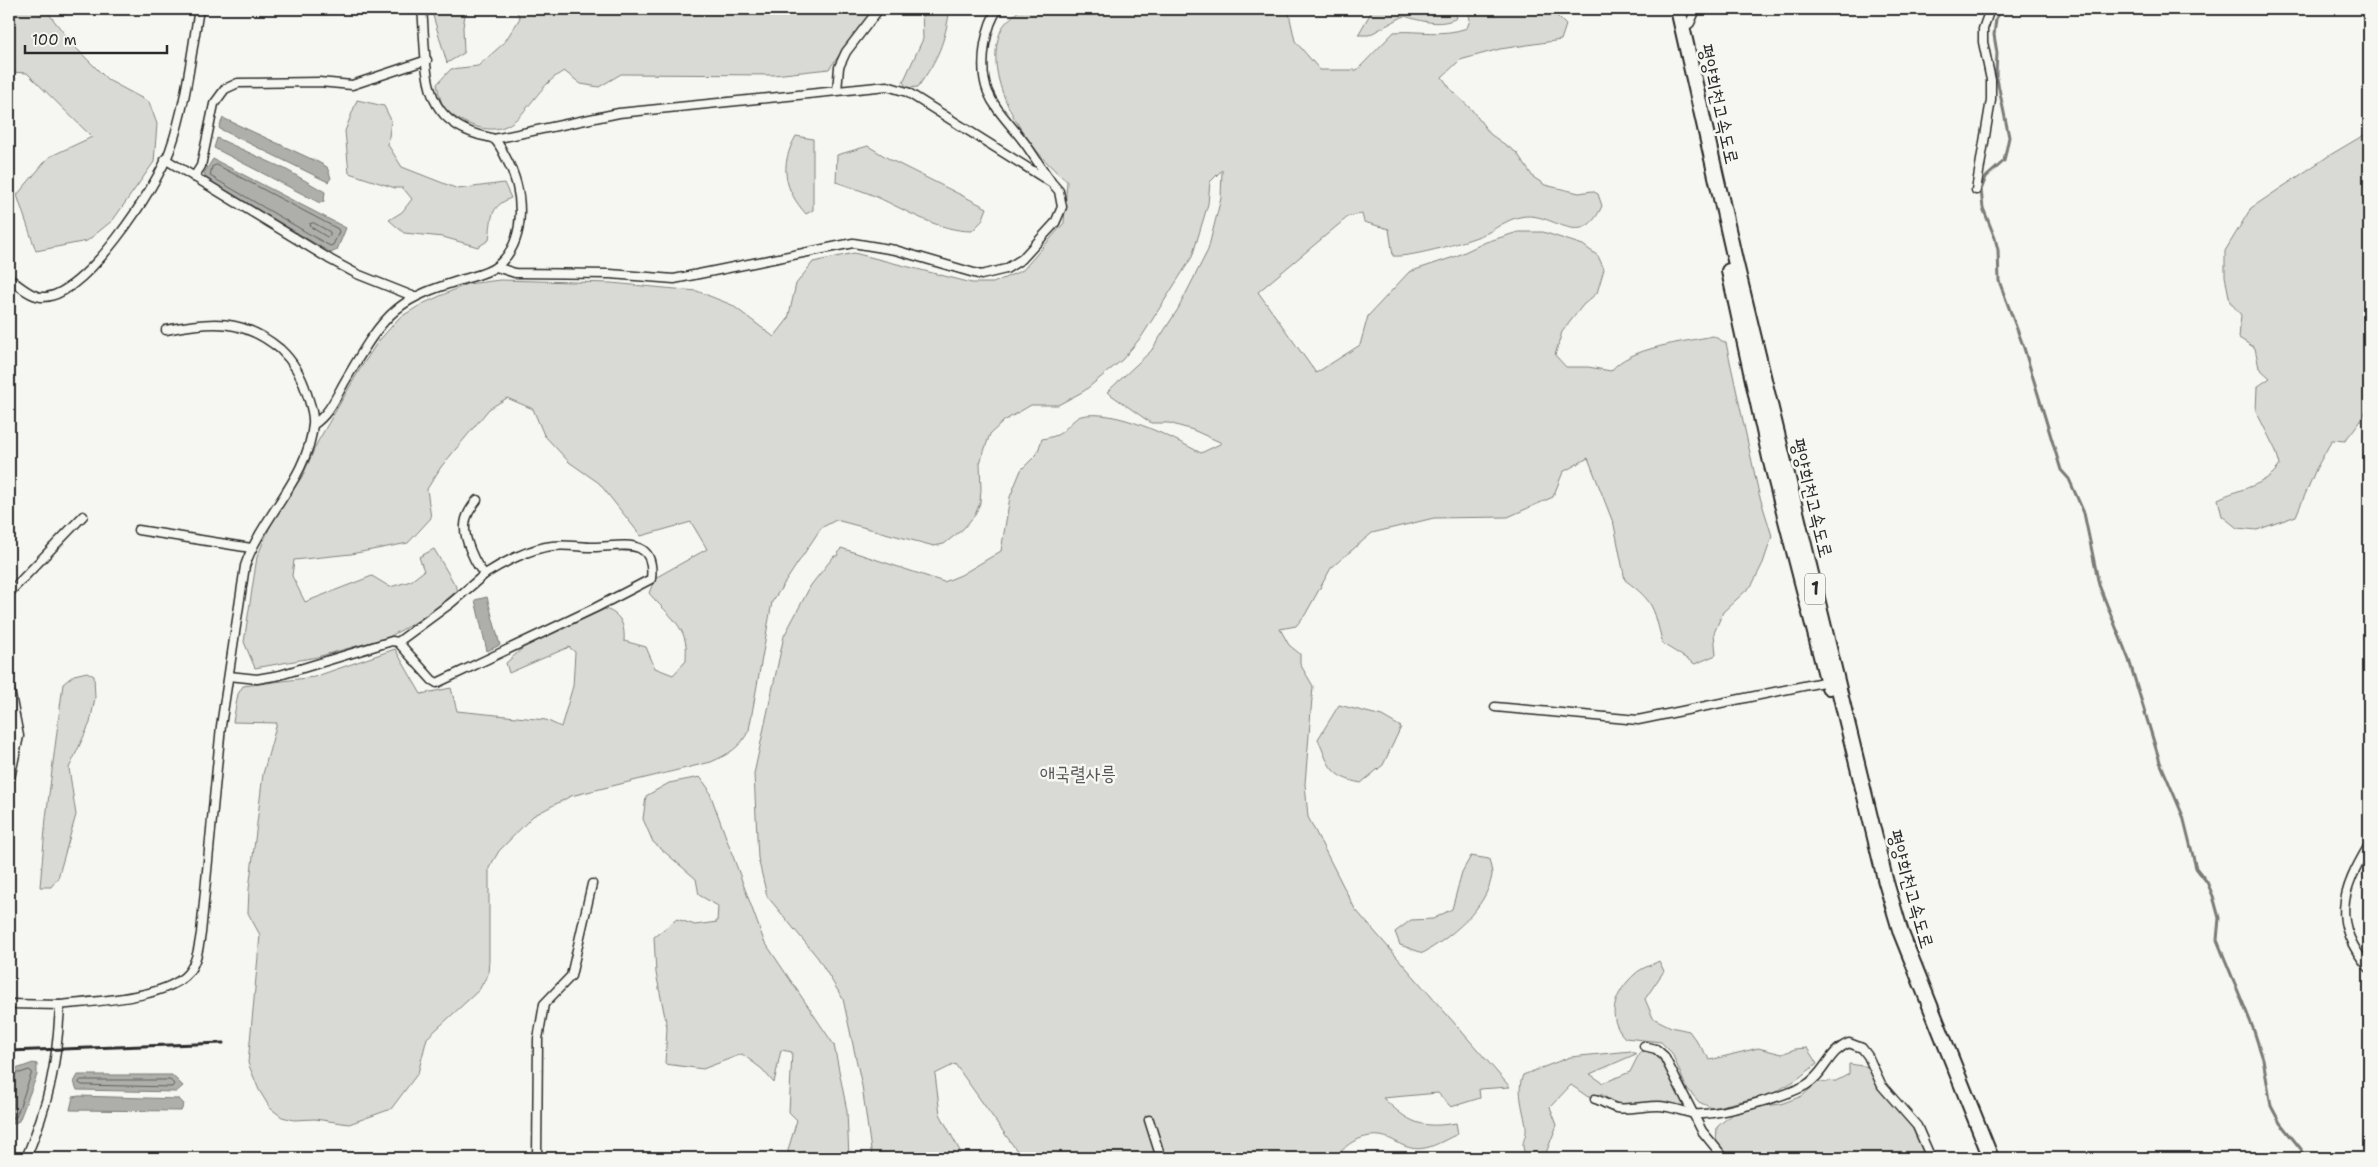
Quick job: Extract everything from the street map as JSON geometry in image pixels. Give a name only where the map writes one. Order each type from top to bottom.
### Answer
[{"type":"highway","name":"평양희천고속도로","points":[[1671,9],[1770,458],[1874,868],[1894,933],[1982,1158]]},
{"type":"highway","name":"평양희천고속도로","points":[[1678,9],[1738,270],[1885,879],[1901,933],[1991,1158]]},
{"type":"street","points":[[9,278],[29,292],[41,297],[60,293],[77,282],[109,248],[144,198],[169,152],[184,97],[199,9]]},
{"type":"street","points":[[422,9],[432,94],[444,115],[464,130],[494,139],[619,113],[874,86],[896,87],[1052,183]]},
{"type":"street","points":[[837,91],[839,67],[846,52],[879,9]]},
{"type":"street","points":[[496,267],[515,273],[600,274],[674,279],[854,243],[895,250],[981,275],[1006,269],[1022,259],[1055,223],[1062,207],[1059,190],[1052,183],[1024,142],[997,112],[987,90],[983,73],[984,48],[986,34],[998,9]]},
{"type":"street","points":[[1682,29],[1690,23],[1696,9]]},
{"type":"street","points":[[1976,190],[1991,100],[1991,80],[1983,42],[1983,29],[1990,9]]},
{"type":"street","points":[[194,178],[202,166],[214,104],[219,96],[230,86],[250,82],[352,85],[427,60]]},
{"type":"street","points":[[313,425],[325,417],[364,349],[395,311],[415,297],[496,267],[509,252],[521,212],[518,187],[510,164],[494,139]]},
{"type":"street","points":[[165,159],[331,260],[357,274],[415,297]]},
{"type":"street","points":[[9,1004],[60,1005],[154,992],[174,985],[189,972],[196,957],[201,933],[222,726],[245,566],[251,548],[299,470],[313,425],[313,413],[305,388],[296,369],[286,355],[262,336],[236,324],[196,324],[166,330]]},
{"type":"street","points":[[477,500],[468,513],[464,527],[474,560],[485,574]]},
{"type":"street","points":[[9,593],[83,516]]},
{"type":"street","points":[[138,530],[251,548]]},
{"type":"street","points":[[229,676],[258,679],[280,676],[382,644],[398,642],[451,603],[485,574],[515,558],[551,546],[597,547],[630,544],[641,549],[652,569],[650,578],[619,596],[437,683],[398,642]]},
{"type":"street","points":[[1496,707],[1638,720],[1828,681]]},
{"type":"street","points":[[9,685],[18,736],[9,783]]},
{"type":"street","points":[[2369,845],[2355,868],[2343,904],[2343,917],[2349,937],[2360,957],[2369,968]]},
{"type":"street","points":[[537,1158],[538,1039],[544,1004],[571,976],[592,884]]},
{"type":"street","points":[[26,1158],[43,1117],[54,1070],[60,1005]]},
{"type":"street","points":[[1595,1099],[1614,1107],[1660,1106],[1693,1113],[1712,1113],[1761,1101],[1804,1086],[1820,1074],[1833,1053],[1849,1043],[1862,1048],[1868,1056],[1882,1086],[1917,1126],[1931,1158]]},
{"type":"street","points":[[1644,1046],[1656,1049],[1664,1056],[1693,1113],[1714,1148],[1724,1158]]},
{"type":"street","points":[[1149,1120],[1161,1158]]},
{"type":"green space","points":[[9,9],[45,9],[74,46],[108,80],[149,102],[157,124],[154,162],[113,220],[87,241],[36,251],[17,195],[49,157],[92,137],[27,73],[9,72]]},
{"type":"green space","points":[[431,9],[466,9],[463,27],[464,53],[447,63]]},
{"type":"green space","points":[[515,9],[873,9],[829,69],[774,75],[621,74],[599,87],[581,84],[564,71],[551,80],[521,115],[511,123],[499,128],[483,128],[464,122],[444,108],[437,84],[451,69],[478,66],[504,43],[520,18]]},
{"type":"green space","points":[[922,9],[950,9],[943,41],[936,58],[918,87],[907,88],[903,82],[923,39]]},
{"type":"green space","name":"애국렬사릉","points":[[1021,9],[1288,9],[1295,41],[1320,70],[1357,70],[1394,32],[1440,33],[1458,31],[1467,28],[1470,20],[1468,9],[1550,9],[1566,25],[1561,40],[1500,49],[1460,60],[1442,77],[1452,91],[1472,110],[1490,134],[1517,153],[1533,177],[1545,185],[1579,193],[1592,191],[1598,194],[1602,206],[1594,220],[1585,227],[1575,228],[1532,216],[1520,217],[1508,221],[1489,232],[1457,244],[1413,254],[1393,256],[1389,229],[1364,222],[1362,214],[1349,216],[1258,292],[1316,373],[1360,345],[1368,316],[1409,272],[1454,257],[1486,242],[1518,232],[1543,232],[1583,245],[1598,256],[1604,269],[1597,293],[1583,305],[1562,332],[1555,355],[1566,367],[1588,367],[1611,371],[1619,363],[1631,356],[1673,343],[1713,336],[1726,343],[1759,494],[1772,536],[1763,563],[1752,585],[1723,612],[1714,633],[1716,655],[1695,664],[1663,644],[1652,607],[1643,595],[1625,580],[1614,525],[1588,458],[1563,472],[1553,497],[1508,517],[1434,518],[1372,533],[1331,568],[1305,615],[1296,626],[1280,629],[1289,645],[1300,654],[1300,664],[1313,686],[1305,784],[1308,817],[1355,909],[1510,1087],[1479,1089],[1480,1098],[1451,1107],[1438,1093],[1383,1098],[1400,1113],[1416,1122],[1433,1125],[1456,1123],[1458,1134],[1425,1148],[1411,1148],[1386,1137],[1368,1136],[1350,1144],[1338,1158],[1022,1158],[955,1064],[935,1074],[940,1114],[960,1151],[958,1158],[872,1158],[862,1086],[843,999],[818,958],[767,896],[758,858],[754,774],[784,636],[811,585],[834,556],[837,556],[841,548],[944,582],[961,575],[1001,551],[1010,497],[1021,470],[1037,454],[1042,439],[1060,433],[1081,416],[1110,416],[1126,420],[1159,432],[1201,453],[1222,443],[1193,430],[1169,423],[1151,423],[1107,392],[1151,351],[1178,309],[1208,250],[1221,198],[1222,170],[1210,182],[1208,204],[1192,257],[1142,336],[1122,360],[1084,391],[1058,405],[1031,405],[1004,421],[990,434],[980,463],[980,503],[975,515],[963,529],[944,544],[934,546],[836,520],[821,528],[772,602],[749,730],[738,746],[711,762],[571,796],[533,816],[499,851],[489,868],[488,974],[479,990],[427,1038],[418,1073],[391,1109],[349,1124],[315,1119],[294,1120],[282,1117],[270,1108],[259,1090],[248,1063],[260,935],[248,913],[249,889],[263,774],[277,723],[233,722],[238,694],[243,686],[314,677],[395,649],[421,694],[451,688],[457,711],[546,720],[561,727],[573,686],[575,652],[569,647],[509,673],[506,663],[524,647],[605,609],[615,614],[621,621],[624,630],[624,641],[646,647],[655,668],[673,675],[686,661],[683,633],[675,621],[649,593],[655,578],[707,549],[691,522],[641,536],[599,483],[569,462],[544,435],[533,409],[507,398],[489,409],[441,467],[427,489],[431,518],[408,543],[351,554],[294,560],[292,576],[305,602],[372,576],[390,587],[411,581],[424,571],[419,557],[434,549],[458,590],[428,615],[389,637],[317,657],[255,668],[244,642],[257,557],[270,526],[303,475],[317,443],[377,343],[399,318],[422,304],[467,284],[500,280],[611,283],[697,291],[732,305],[774,337],[788,319],[796,284],[813,262],[854,253],[972,283],[993,283],[1023,270],[1064,223],[1067,181],[1037,152],[1023,133],[1002,91],[997,69],[996,48],[1002,28]]},
{"type":"green space","points":[[1373,9],[1454,9],[1457,18],[1437,23],[1404,16],[1369,35],[1358,35]]},
{"type":"green space","points":[[357,100],[384,106],[391,120],[388,145],[402,167],[458,189],[504,183],[511,198],[495,209],[491,219],[489,240],[478,247],[443,237],[404,233],[389,220],[402,212],[412,199],[403,188],[395,188],[349,173],[345,131]]},
{"type":"green space","points":[[2369,132],[2369,372],[2366,389],[2369,395],[2369,402],[2367,409],[2345,441],[2332,440],[2316,469],[2296,516],[2257,530],[2237,528],[2222,516],[2218,499],[2260,483],[2280,465],[2276,451],[2256,411],[2257,387],[2270,378],[2259,368],[2255,348],[2239,338],[2241,315],[2230,302],[2225,276],[2225,251],[2251,208],[2330,155]]},
{"type":"green space","points":[[796,136],[813,139],[813,210],[806,214],[793,195],[786,177],[787,157]]},
{"type":"green space","points":[[868,146],[891,160],[987,208],[982,221],[972,231],[947,228],[872,195],[836,182],[837,155]]},
{"type":"green space","points":[[87,672],[94,676],[95,698],[90,723],[69,768],[76,815],[58,878],[51,887],[40,887],[46,818],[63,684],[74,675]]},
{"type":"green space","points":[[1339,705],[1382,716],[1401,727],[1383,765],[1361,783],[1343,777],[1332,769],[1318,739]]},
{"type":"green space","points":[[700,777],[708,788],[764,941],[834,1045],[847,1111],[849,1158],[790,1158],[788,1150],[797,1120],[789,1112],[792,1052],[781,1050],[774,1083],[762,1069],[742,1054],[703,1069],[665,1064],[667,1027],[656,973],[654,937],[677,919],[695,925],[717,922],[718,906],[699,895],[696,879],[653,842],[643,819],[646,796],[669,783]]},
{"type":"green space","points":[[1471,856],[1489,859],[1492,873],[1489,887],[1475,910],[1466,921],[1434,947],[1423,953],[1400,945],[1395,932],[1411,920],[1433,919],[1452,909],[1462,872]]},
{"type":"green space","points":[[1659,961],[1664,971],[1645,999],[1653,1018],[1671,1027],[1689,1031],[1710,1060],[1758,1048],[1782,1054],[1795,1049],[1807,1048],[1817,1064],[1796,1080],[1772,1094],[1712,1108],[1699,1102],[1686,1087],[1672,1053],[1661,1042],[1625,1038],[1615,1022],[1615,1005],[1622,989],[1637,972]]},
{"type":"green space","points":[[1631,1051],[1636,1054],[1590,1074],[1603,1083],[1630,1072],[1640,1052],[1650,1051],[1658,1055],[1673,1076],[1683,1107],[1659,1103],[1616,1104],[1601,1094],[1588,1097],[1571,1085],[1550,1107],[1557,1125],[1544,1158],[1527,1158],[1523,1148],[1526,1127],[1520,1094],[1523,1075],[1570,1057]]},
{"type":"green space","points":[[1849,1064],[1870,1067],[1882,1092],[1914,1129],[1927,1158],[1730,1158],[1716,1143],[1717,1127],[1732,1114],[1745,1108],[1781,1104],[1802,1096],[1818,1082],[1836,1081],[1849,1074]]},
{"type":"water","points":[[223,118],[320,163],[327,167],[331,178],[328,182],[220,129]]},
{"type":"water","points":[[217,138],[285,169],[325,192],[324,201],[320,203],[214,148]]},
{"type":"water","points":[[213,159],[346,228],[337,250],[331,253],[205,178],[204,173]]},
{"type":"water","points":[[487,597],[500,645],[487,651],[475,600]]},
{"type":"water","points":[[33,1063],[37,1064],[37,1075],[19,1121],[13,1124],[9,1122],[9,1067],[19,1068]]},
{"type":"water","points":[[78,1075],[172,1075],[183,1086],[176,1092],[77,1090],[74,1082]]},
{"type":"water","points":[[73,1097],[179,1099],[184,1104],[181,1111],[70,1110]]},
{"type":"waterway","points":[[2001,9],[1996,19],[1994,35],[1997,53],[1996,74],[2009,137],[2004,161],[1986,177],[1981,190],[1983,208],[1998,250],[1999,281],[2024,348],[2061,470],[2069,479],[2084,513],[2099,585],[2129,660],[2160,762],[2183,816],[2196,868],[2207,882],[2213,896],[2219,918],[2217,940],[2253,1028],[2263,1059],[2271,1106],[2280,1123],[2301,1149],[2303,1158]]},
{"type":"railway","points":[[9,1051],[223,1043]]}]
